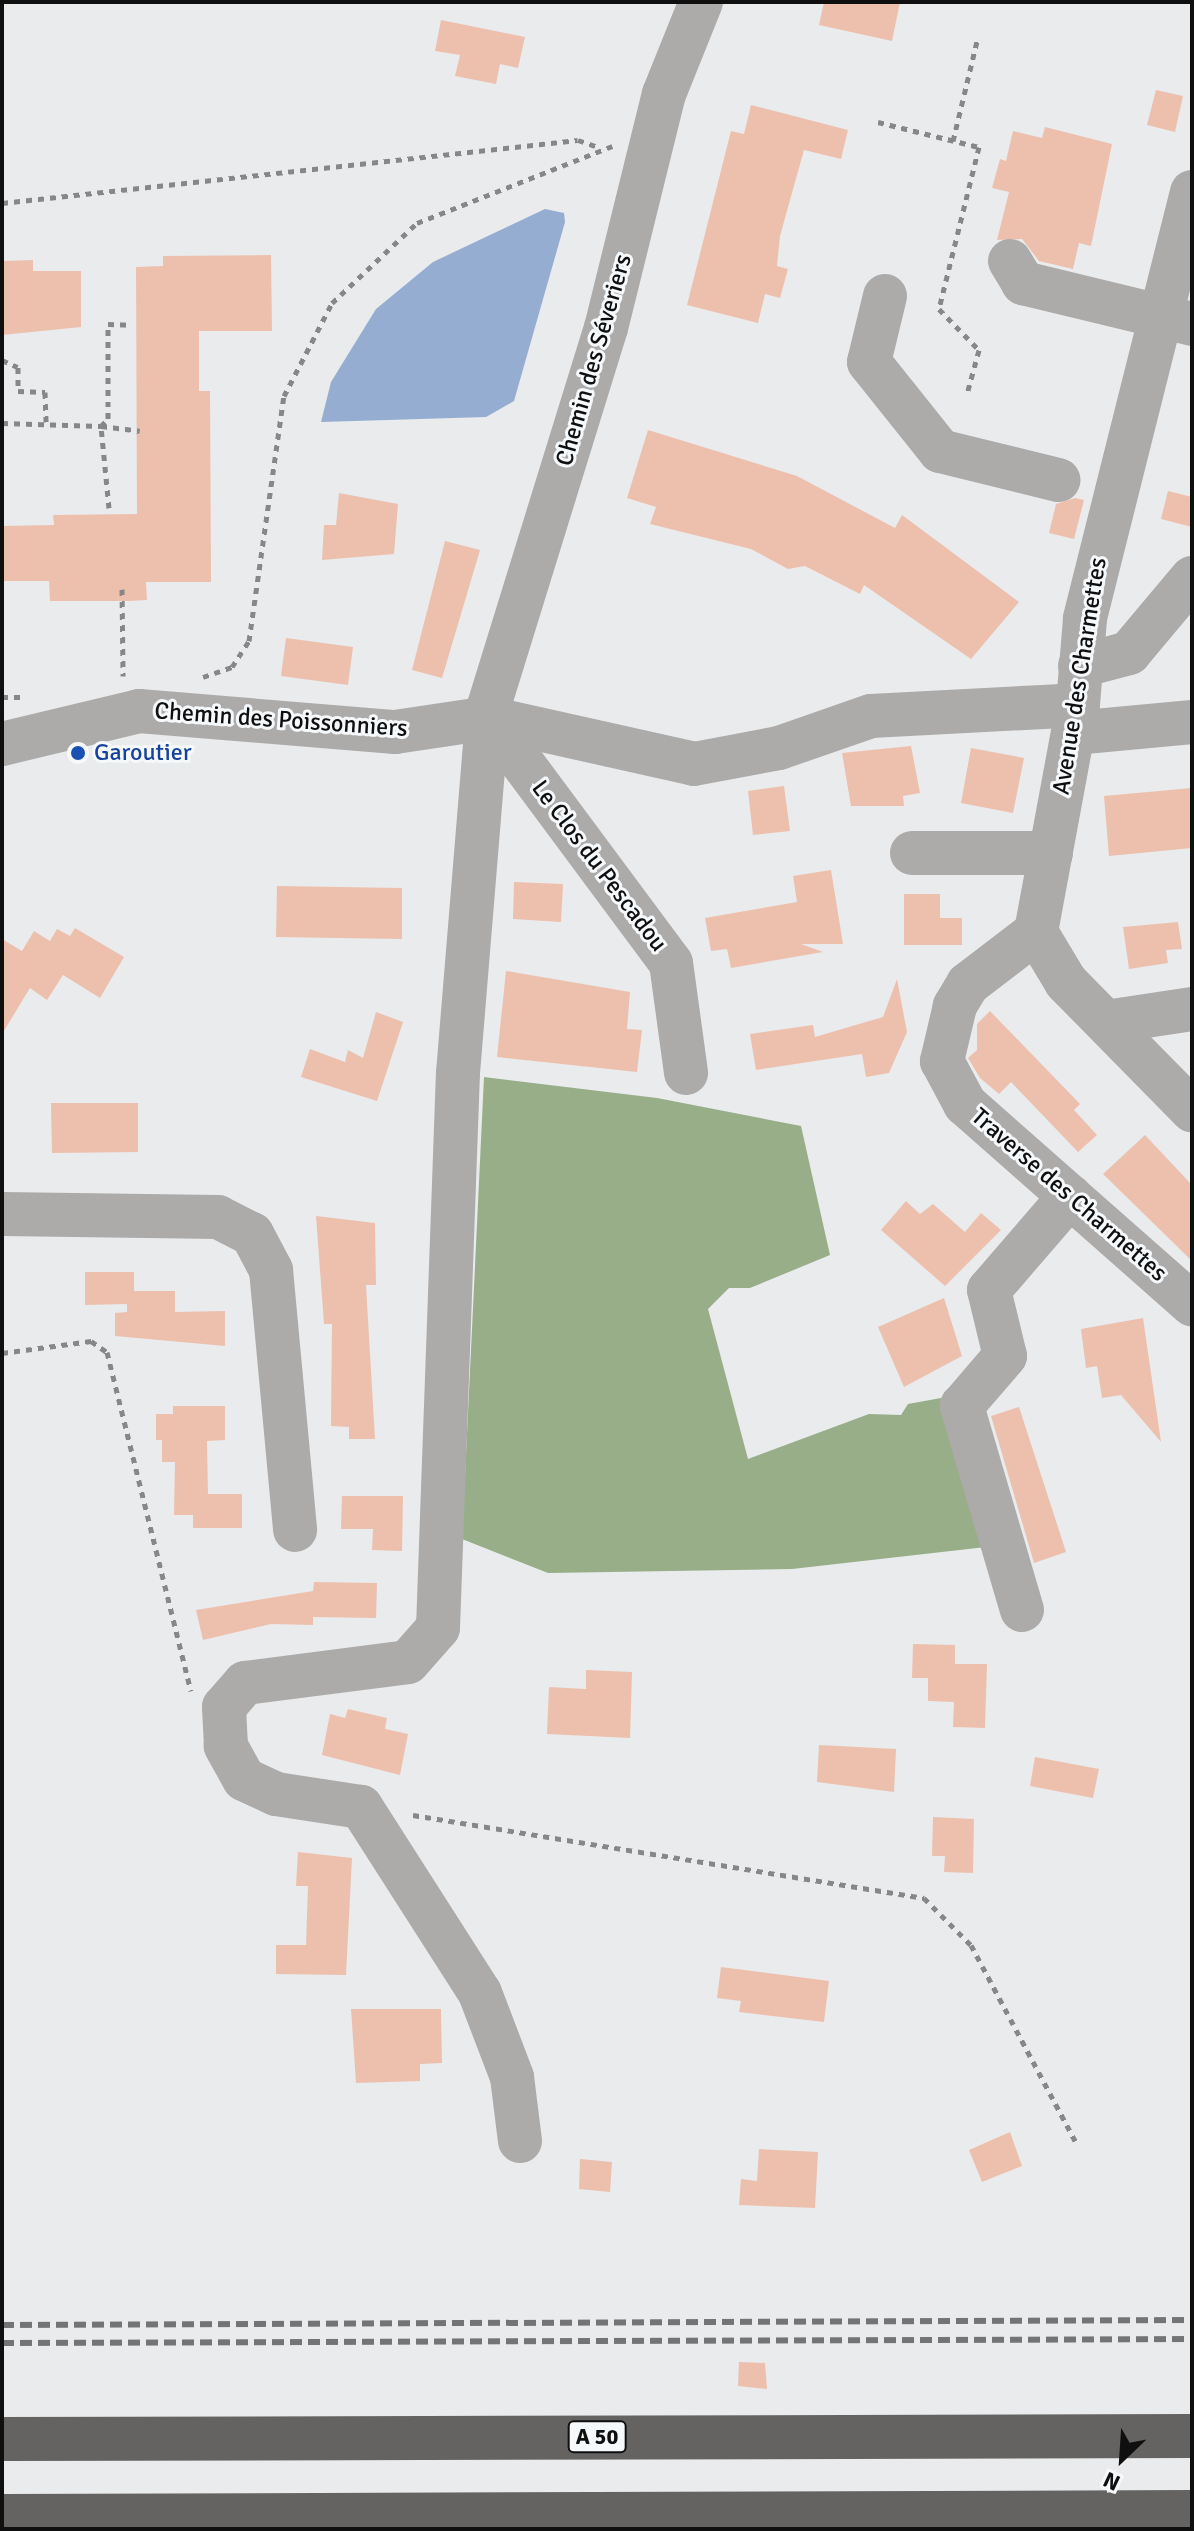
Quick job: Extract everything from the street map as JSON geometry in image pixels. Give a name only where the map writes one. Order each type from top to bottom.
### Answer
[{"type":"highway","name":"A 50","points":[[2,2439],[1192,2436]]},
{"type":"highway","points":[[2,2516],[1192,2512]]},
{"type":"street","name":"Chemin des Séveriers","points":[[224,1707],[245,1683],[408,1662],[438,1628],[458,1073],[489,718],[606,328],[653,140],[701,2]]},
{"type":"street","name":"Avenue des Charmettes","points":[[1036,932],[1112,493],[1176,320],[1192,192]]},
{"type":"street","points":[[1010,261],[1023,283],[1176,320]]},
{"type":"street","points":[[885,296],[869,362],[940,451],[1058,480]]},
{"type":"street","name":"Chemin des Poissonniers","points":[[2,744],[139,711],[395,732],[489,718],[526,720],[694,764],[779,748],[871,716],[1077,701],[1129,653],[1192,578]]},
{"type":"street","points":[[1077,701],[1192,722]]},
{"type":"street","name":"Le Clos du Pescadou","points":[[489,718],[671,963],[686,1073]]},
{"type":"street","points":[[912,853],[1051,853]]},
{"type":"street","points":[[1036,932],[1066,982],[1192,1110]]},
{"type":"street","name":"Traverse des Charmettes","points":[[1036,932],[968,984],[955,1006],[942,1061],[965,1104],[1192,1304]]},
{"type":"street","points":[[1106,1022],[1192,1009]]},
{"type":"street","points":[[1022,1610],[962,1406],[1005,1356],[989,1290],[1070,1196]]},
{"type":"street","points":[[2,1214],[218,1217],[252,1234],[271,1270],[295,1530]]},
{"type":"street","points":[[224,1707],[226,1746],[244,1779],[276,1794],[361,1807],[480,1993],[512,2077],[520,2141]]},
{"type":"path","points":[[953,141],[977,41]]},
{"type":"path","points":[[878,122],[979,147],[939,309],[979,350],[967,394]]},
{"type":"path","points":[[2,203],[578,140],[599,148]]},
{"type":"path","points":[[191,679],[232,667],[249,641],[284,396],[332,303],[417,223],[599,148],[653,140]]},
{"type":"path","points":[[101,426],[108,419],[108,324],[131,325]]},
{"type":"path","points":[[2,360],[18,367],[18,391],[45,392],[46,422]]},
{"type":"path","points":[[2,423],[46,422],[140,431]]},
{"type":"path","points":[[101,426],[109,508]]},
{"type":"path","points":[[122,589],[123,683]]},
{"type":"path","points":[[2,1353],[91,1341],[107,1352],[189,1686],[195,1697],[224,1707]]},
{"type":"path","points":[[361,1807],[924,1898],[971,1945],[1075,2141]]},
{"type":"green space","points":[[484,1077],[657,1098],[801,1126],[830,1255],[750,1288],[729,1288],[708,1309],[748,1459],[869,1414],[901,1415],[908,1404],[941,1398],[986,1547],[792,1569],[548,1573],[462,1539]]},
{"type":"water","points":[[545,209],[564,213],[565,222],[514,401],[486,417],[321,422],[331,382],[376,309],[433,262]]},
{"type":"building","points":[[824,2],[900,2],[892,41],[819,25]]},
{"type":"building","points":[[441,20],[525,37],[518,68],[500,64],[496,84],[455,76],[460,55],[435,51]]},
{"type":"building","points":[[1156,90],[1183,96],[1175,132],[1147,125]]},
{"type":"building","points":[[751,105],[848,130],[841,159],[804,150],[780,236],[777,266],[788,269],[780,298],[765,294],[758,323],[687,305],[731,131],[744,134]]},
{"type":"building","points":[[1045,127],[1112,144],[1091,246],[1079,243],[1073,269],[1039,261],[1022,239],[997,240],[1009,192],[992,188],[1000,159],[1006,161],[1013,131],[1042,138]]},
{"type":"building","points":[[271,255],[272,331],[199,331],[199,391],[210,391],[211,582],[146,582],[147,600],[50,601],[49,581],[2,581],[2,526],[54,525],[53,515],[137,514],[136,267],[163,266],[163,256]]},
{"type":"building","points":[[33,260],[33,271],[81,271],[81,327],[2,335],[2,261]]},
{"type":"building","points":[[648,430],[797,476],[895,528],[902,515],[1019,602],[971,659],[864,585],[860,594],[805,566],[788,569],[751,549],[650,524],[656,507],[627,498]]},
{"type":"building","points":[[1168,491],[1192,497],[1192,527],[1161,519]]},
{"type":"building","points":[[339,493],[398,504],[394,554],[322,560],[324,525],[336,525]]},
{"type":"building","points":[[1075,498],[1084,500],[1074,539],[1049,533],[1056,504]]},
{"type":"building","points":[[445,541],[480,550],[442,678],[412,670]]},
{"type":"building","points":[[286,638],[353,647],[348,685],[281,676]]},
{"type":"building","points":[[911,746],[920,793],[903,796],[904,806],[851,806],[842,753]]},
{"type":"building","points":[[971,748],[1024,758],[1013,813],[961,803]]},
{"type":"building","points":[[784,786],[790,831],[753,835],[748,791]]},
{"type":"building","points":[[1192,788],[1192,848],[1109,856],[1104,796]]},
{"type":"building","points":[[831,870],[843,944],[801,944],[823,952],[731,968],[727,949],[711,951],[705,918],[797,902],[793,876]]},
{"type":"building","points":[[514,882],[563,884],[561,922],[513,919]]},
{"type":"building","points":[[277,886],[402,888],[402,939],[276,937]]},
{"type":"building","points":[[904,894],[940,894],[940,918],[962,918],[962,945],[904,945]]},
{"type":"building","points":[[1178,922],[1182,949],[1166,950],[1168,963],[1129,969],[1123,927]]},
{"type":"building","points":[[75,928],[124,957],[100,998],[63,975],[47,1000],[30,988],[2,1034],[2,939],[22,951],[34,931],[50,941],[57,929],[70,936]]},
{"type":"building","points":[[506,971],[630,992],[627,1029],[642,1030],[637,1072],[497,1057]]},
{"type":"building","points":[[897,979],[907,1032],[889,1073],[866,1077],[862,1054],[756,1070],[750,1034],[813,1025],[815,1037],[883,1017]]},
{"type":"building","points":[[990,1011],[1080,1104],[1074,1110],[1097,1135],[1078,1152],[1011,1082],[999,1094],[980,1078],[968,1058],[977,1050],[977,1024]]},
{"type":"building","points":[[376,1012],[403,1022],[377,1101],[301,1077],[310,1049],[345,1062],[348,1050],[363,1058]]},
{"type":"building","points":[[51,1103],[138,1103],[138,1152],[52,1153]]},
{"type":"building","points":[[1145,1135],[1192,1185],[1192,1261],[1103,1174]]},
{"type":"building","points":[[906,1201],[920,1214],[933,1204],[965,1232],[981,1213],[1001,1230],[945,1286],[881,1230]]},
{"type":"building","points":[[316,1216],[375,1223],[376,1285],[366,1285],[375,1439],[349,1439],[349,1427],[331,1426],[332,1324],[324,1324]]},
{"type":"building","points":[[85,1272],[134,1272],[134,1291],[175,1291],[175,1312],[225,1311],[225,1346],[115,1336],[115,1313],[127,1312],[127,1304],[85,1305]]},
{"type":"building","points":[[944,1298],[962,1356],[904,1387],[878,1327]]},
{"type":"building","points":[[1143,1318],[1161,1442],[1121,1395],[1102,1398],[1097,1366],[1086,1368],[1081,1329]]},
{"type":"building","points":[[173,1406],[225,1406],[225,1440],[207,1441],[208,1494],[242,1494],[242,1528],[193,1528],[193,1515],[174,1515],[175,1462],[162,1462],[162,1440],[156,1440],[156,1414],[173,1414]]},
{"type":"building","points":[[1019,1407],[1066,1552],[1034,1563],[991,1416]]},
{"type":"building","points":[[342,1496],[403,1496],[402,1551],[372,1550],[373,1529],[341,1529]]},
{"type":"building","points":[[314,1582],[377,1583],[376,1618],[313,1617],[313,1625],[271,1624],[203,1640],[196,1610],[313,1591]]},
{"type":"building","points":[[913,1644],[955,1645],[955,1664],[987,1664],[985,1728],[953,1727],[954,1702],[928,1701],[928,1678],[912,1678]]},
{"type":"building","points":[[586,1670],[632,1672],[630,1738],[547,1734],[549,1687],[586,1689]]},
{"type":"building","points":[[348,1709],[387,1718],[385,1729],[408,1734],[400,1775],[322,1755],[330,1714],[345,1718]]},
{"type":"building","points":[[819,1745],[896,1749],[894,1792],[817,1782]]},
{"type":"building","points":[[1035,1757],[1099,1769],[1093,1798],[1030,1786]]},
{"type":"building","points":[[933,1817],[974,1819],[973,1873],[944,1872],[945,1856],[932,1856]]},
{"type":"building","points":[[298,1852],[352,1858],[346,1975],[276,1974],[276,1945],[306,1945],[308,1886],[296,1886]]},
{"type":"building","points":[[721,1967],[829,1981],[824,2022],[739,2012],[741,2001],[717,1998]]},
{"type":"building","points":[[351,2009],[441,2009],[442,2063],[420,2064],[420,2081],[356,2083]]},
{"type":"building","points":[[1010,2132],[1022,2166],[982,2182],[969,2150]]},
{"type":"building","points":[[759,2149],[818,2152],[815,2208],[739,2205],[741,2179],[757,2181]]},
{"type":"building","points":[[580,2159],[612,2162],[610,2192],[579,2189]]},
{"type":"building","points":[[739,2362],[765,2363],[767,2389],[738,2386]]},
{"type":"railway","points":[[2,2325],[1192,2320]]},
{"type":"railway","points":[[2,2343],[1192,2339]]},
{"type":"place","name":"Garoutier","points":[[78,753]]}]
